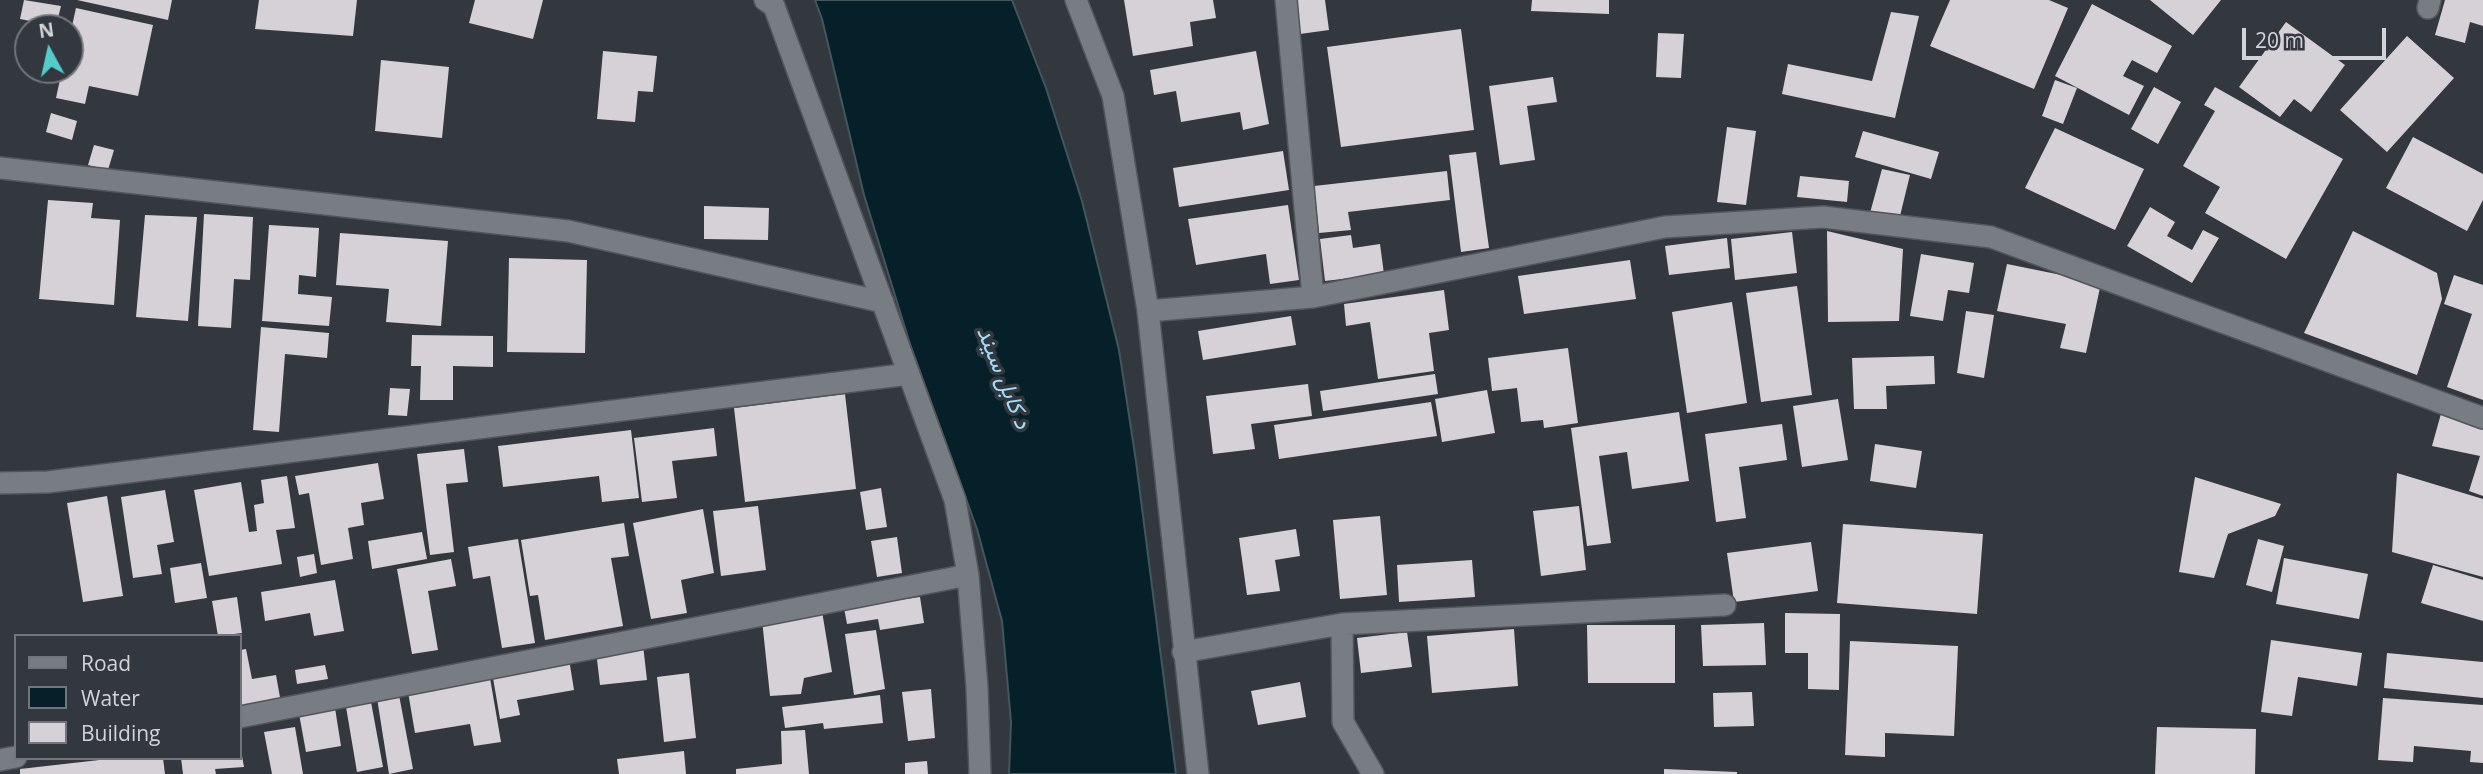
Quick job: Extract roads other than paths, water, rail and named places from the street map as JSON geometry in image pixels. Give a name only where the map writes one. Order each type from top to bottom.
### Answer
[{"type":"street","points":[[765,0],[774,6],[955,500],[968,575],[977,687],[980,774]]},
{"type":"street","points":[[1076,0],[1113,96],[1148,311],[1198,774]]},
{"type":"street","points":[[1286,0],[1313,297]]},
{"type":"street","points":[[0,168],[568,231],[883,302]]},
{"type":"street","points":[[1148,311],[1313,297],[1665,227],[1823,217],[1991,237],[2483,418]]},
{"type":"street","points":[[0,483],[48,482],[909,374]]},
{"type":"street","points":[[242,717],[968,575]]},
{"type":"street","points":[[1183,652],[1342,624],[1725,605]]},
{"type":"street","points":[[1342,624],[1343,722],[1373,774]]},
{"type":"water","name":"د کابل سيند","points":[[815,0],[1012,0],[1046,88],[1082,201],[1119,350],[1176,774],[1009,774],[1011,722],[1002,621],[977,529],[910,344],[864,195],[822,19]]}]
